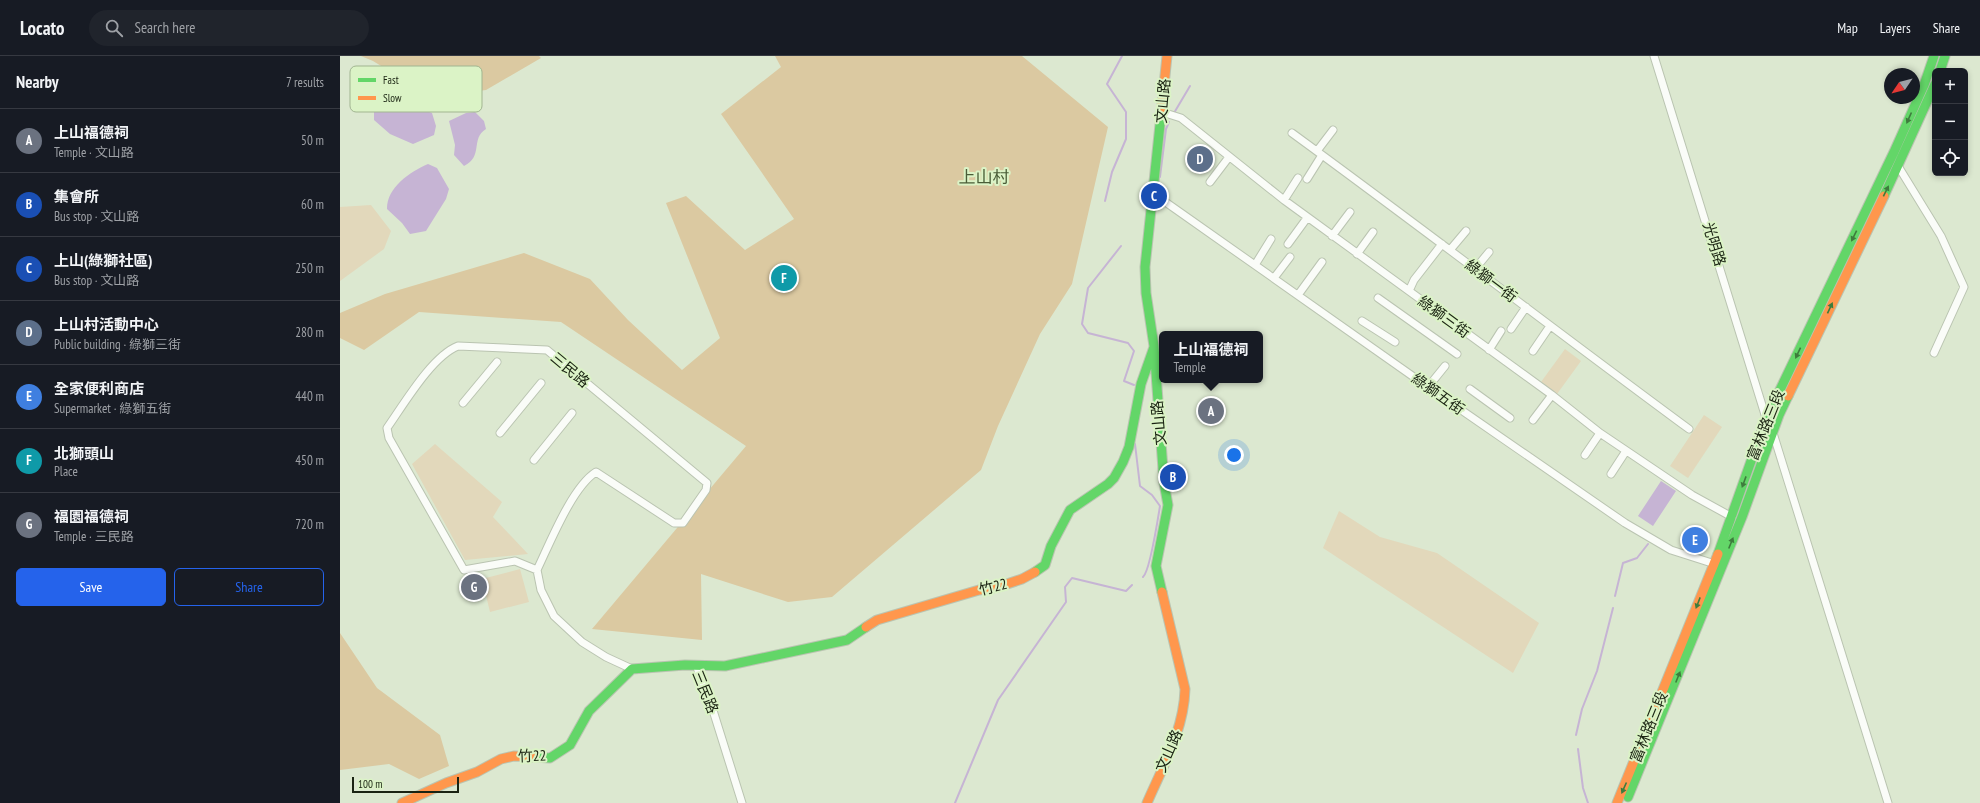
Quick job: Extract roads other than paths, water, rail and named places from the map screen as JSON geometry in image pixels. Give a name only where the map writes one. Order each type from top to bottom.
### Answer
[{"type":"main road","name":"文山路","points":[[1147,803],[1183,719],[1186,702],[1185,689],[1156,566],[1168,505],[1164,476],[1154,347],[1146,289],[1146,251],[1167,56]]},
{"type":"main road","name":"富林路三段","points":[[1626,803],[1718,565],[1732,517],[1766,418],[1894,152],[1924,84],[1934,56]]},
{"type":"main road","points":[[1941,68],[1945,56]]},
{"type":"main road","name":"富林路三段","points":[[1617,803],[1718,565],[1779,415],[1898,166],[1932,91]]},
{"type":"main road","name":"竹22","points":[[696,665],[724,666],[847,640],[877,620],[979,590],[998,587],[1037,571],[1044,565],[1051,546],[1070,510],[1081,501],[1108,484],[1114,478],[1123,462],[1129,447],[1141,384],[1154,347]]},
{"type":"main road","name":"三民路","points":[[632,669],[643,667],[696,665]]},
{"type":"main road","name":"竹22","points":[[402,803],[412,797],[477,772],[501,760],[514,756],[550,758],[561,752],[570,745],[589,711],[632,669]]},
{"type":"street","name":"光明路","points":[[1654,56],[1766,418],[1888,803]]},
{"type":"street","name":"綠獅三街","points":[[1162,112],[1182,118],[1307,218],[1552,395],[1600,433],[1692,495],[1732,517]]},
{"type":"street","points":[[1307,179],[1332,130]]},
{"type":"street","name":"綠獅一街","points":[[1292,133],[1689,429]]},
{"type":"street","points":[[1210,182],[1229,157]]},
{"type":"street","points":[[1898,166],[1941,236],[1964,287],[1934,353]]},
{"type":"street","points":[[1284,200],[1298,178]]},
{"type":"street","name":"綠獅五街","points":[[1164,201],[1428,388],[1625,523],[1671,550],[1718,565]]},
{"type":"street","points":[[1332,236],[1350,212]]},
{"type":"street","points":[[1288,244],[1307,218]]},
{"type":"street","points":[[1450,250],[1466,231]]},
{"type":"street","points":[[1358,254],[1373,232]]},
{"type":"street","points":[[1255,265],[1271,239]]},
{"type":"street","points":[[1409,291],[1414,280],[1442,244]]},
{"type":"street","points":[[1475,269],[1489,252]]},
{"type":"street","points":[[1274,278],[1290,257]]},
{"type":"street","points":[[1298,295],[1322,262]]},
{"type":"street","points":[[1378,298],[1457,354]]},
{"type":"street","points":[[1511,329],[1526,308]]},
{"type":"street","points":[[1362,320],[1395,342]]},
{"type":"street","points":[[1533,351],[1550,326]]},
{"type":"street","points":[[1488,350],[1501,331]]},
{"type":"street","name":"三民路","points":[[458,346],[547,350],[706,483],[706,490],[683,523],[674,523],[596,472],[587,478],[575,495],[537,570],[515,561],[464,570],[389,438],[388,428],[425,373],[452,349],[458,346]]},
{"type":"street","points":[[463,403],[497,362]]},
{"type":"street","points":[[1428,388],[1445,366]]},
{"type":"street","points":[[500,433],[541,383]]},
{"type":"street","points":[[1470,389],[1510,418]]},
{"type":"street","points":[[1533,420],[1552,395]]},
{"type":"street","points":[[534,460],[572,413]]},
{"type":"street","points":[[1585,455],[1600,433]]},
{"type":"street","points":[[1611,474],[1626,451]]},
{"type":"street","points":[[537,570],[541,590],[554,616],[582,642],[606,657],[632,669]]},
{"type":"street","name":"三民路","points":[[696,665],[712,704],[742,803]]},
{"type":"waterway","points":[[1105,201],[1112,172],[1126,139],[1126,112],[1107,84],[1122,56]]},
{"type":"waterway","points":[[1174,113],[1190,86]]},
{"type":"waterway","points":[[1160,177],[1166,129],[1169,122]]},
{"type":"waterway","points":[[1121,246],[1088,288],[1082,324],[1088,333],[1128,343],[1134,351],[1124,381],[1134,385]]},
{"type":"waterway","points":[[1135,444],[1140,486],[1152,495],[1160,506],[1151,555],[1146,573],[1143,577]]},
{"type":"waterway","points":[[1615,596],[1623,563],[1637,558],[1648,544]]},
{"type":"waterway","points":[[955,803],[998,700],[1066,602],[1065,587],[1072,578],[1126,591],[1132,585]]},
{"type":"waterway","points":[[1576,735],[1582,709],[1597,671],[1613,608]]},
{"type":"waterway","points":[[1578,749],[1583,788],[1588,803]]},
{"type":"place","name":"上山村活動中心","points":[[1200,159]]},
{"type":"place","name":"上山(綠獅社區)","points":[[1154,196]]},
{"type":"place","name":"北獅頭山","points":[[784,278]]},
{"type":"place","name":"上山福德祠","points":[[1211,411]]},
{"type":"place","name":"集會所","points":[[1173,477]]},
{"type":"place","name":"全家便利商店","points":[[1695,540]]},
{"type":"place","name":"福園福德祠","points":[[474,587]]},
{"type":"district","name":"上山村","points":[[984,177]]}]
